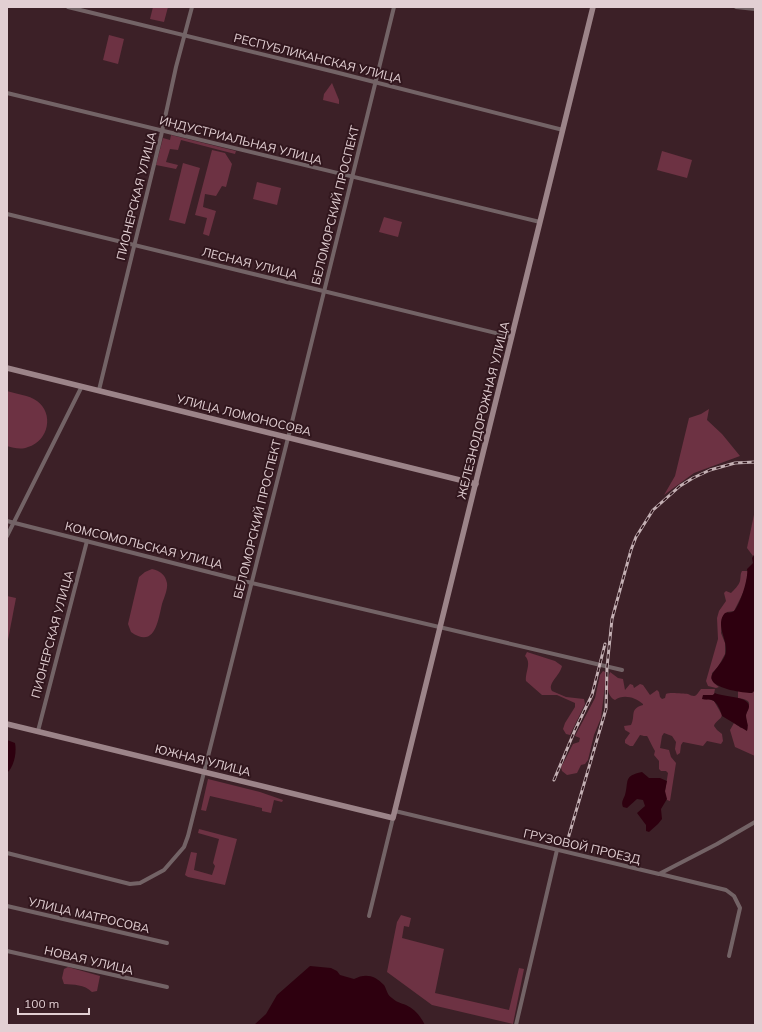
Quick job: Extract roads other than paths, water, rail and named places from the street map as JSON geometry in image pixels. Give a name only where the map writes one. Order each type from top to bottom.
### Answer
[{"type":"main road","name":"ЖЕЛЕЗНОДОРОЖНАЯ УЛИЦА","points":[[393,818],[593,7]]},
{"type":"main road","name":"УЛИЦА ЛОМОНОСОВА","points":[[7,368],[476,484]]},
{"type":"main road","name":"ЮЖНАЯ УЛИЦА","points":[[7,724],[393,818]]},
{"type":"street","name":"РЕСПУБЛИКАНСКАЯ УЛИЦА","points":[[68,7],[375,82],[563,130]]},
{"type":"street","name":"ПИОНЕРСКАЯ УЛИЦА","points":[[99,390],[192,7]]},
{"type":"street","name":"БЕЛОМОРСКИЙ ПРОСПЕКТ","points":[[7,853],[130,884],[140,883],[164,870],[184,847],[205,772],[394,7]]},
{"type":"street","points":[[736,7],[755,9]]},
{"type":"street","name":"ИНДУСТРИАЛЬНАЯ УЛИЦА","points":[[7,94],[540,222]]},
{"type":"street","name":"ЛЕСНАЯ УЛИЦА","points":[[7,214],[512,337]]},
{"type":"street","points":[[7,536],[82,386]]},
{"type":"street","name":"КОМСОМОЛЬСКАЯ УЛИЦА","points":[[7,521],[252,583],[622,670]]},
{"type":"street","name":"ПИОНЕРСКАЯ УЛИЦА","points":[[38,731],[87,542]]},
{"type":"street","name":"ГРУЗОВОЙ ПРОЕЗД","points":[[395,810],[726,890],[734,896],[740,908],[729,956]]},
{"type":"street","points":[[369,916],[393,818]]},
{"type":"street","points":[[659,874],[717,844],[755,822]]},
{"type":"street","points":[[516,1025],[557,850]]},
{"type":"street","name":"УЛИЦА МАТРОСОВА","points":[[7,906],[167,943]]},
{"type":"street","name":"НОВАЯ УЛИЦА","points":[[7,951],[168,987]]},
{"type":"railway","points":[[567,842],[606,709],[607,667],[612,619],[636,537],[653,510],[680,486],[710,470],[735,463],[755,462]]},
{"type":"railway","points":[[554,780],[575,730],[592,695],[605,644]]}]
